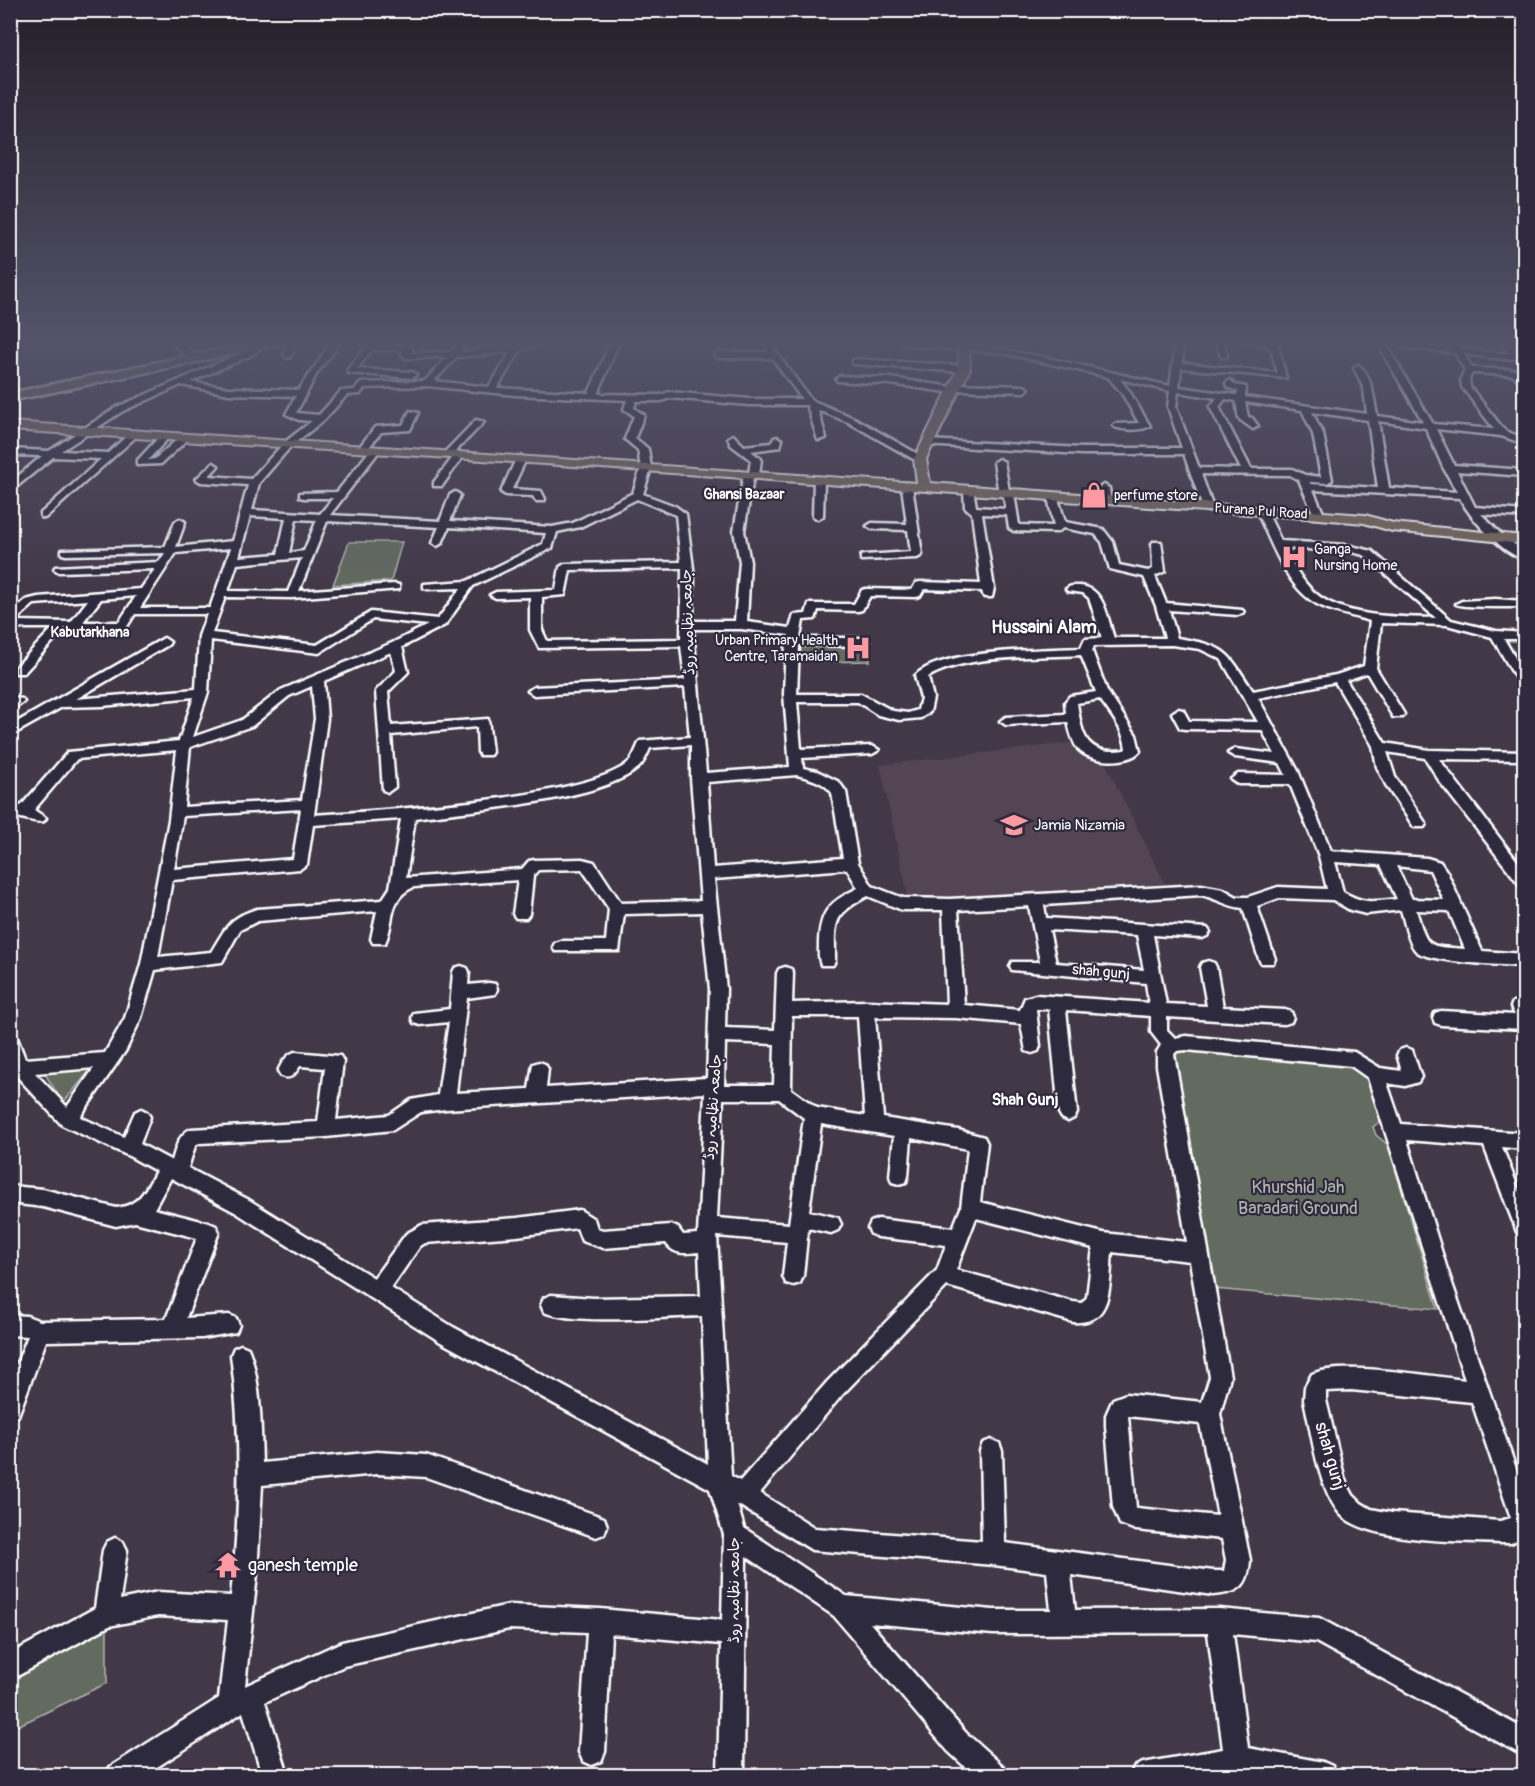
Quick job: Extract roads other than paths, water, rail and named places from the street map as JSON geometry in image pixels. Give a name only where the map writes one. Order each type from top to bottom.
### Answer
[{"type":"main road","points":[[924,487],[920,459],[936,424]]},
{"type":"main road","name":"Purana Pul Road","points":[[10,426],[453,454],[1006,494],[1106,495],[1208,508],[1365,519],[1392,527],[1524,540]]},
{"type":"street","points":[[12,486],[53,452],[96,424]]},
{"type":"street","points":[[68,1120],[108,1059],[120,1045],[134,1018],[148,964],[177,812],[184,745],[201,692],[205,636],[233,561],[254,482],[288,444],[313,424]]},
{"type":"street","points":[[292,595],[324,516],[369,449],[377,429],[405,428],[407,424]]},
{"type":"street","points":[[438,484],[453,454],[477,424]]},
{"type":"street","points":[[245,513],[552,530],[576,525],[643,502],[646,468],[643,449],[630,439],[635,424]]},
{"type":"street","points":[[817,424],[821,438]]},
{"type":"street","points":[[859,424],[920,459]]},
{"type":"street","points":[[1118,426],[1145,426],[1144,424]]},
{"type":"street","points":[[1178,424],[1208,508]]},
{"type":"street","points":[[1223,424],[1247,471]]},
{"type":"street","points":[[1304,482],[1326,480],[1318,434],[1313,424]]},
{"type":"street","points":[[1373,424],[1384,491]]},
{"type":"street","points":[[1418,424],[1502,433],[1524,441]]},
{"type":"street","points":[[1495,424],[1502,433]]},
{"type":"street","points":[[1430,426],[1448,467],[1471,510],[1498,538],[1524,556]]},
{"type":"street","points":[[45,515],[133,435]]},
{"type":"street","points":[[164,436],[140,463],[158,462],[183,438]]},
{"type":"street","points":[[734,438],[734,443],[756,459],[754,475]]},
{"type":"street","points":[[744,449],[777,445],[777,440]]},
{"type":"street","points":[[926,443],[1082,451],[1188,451]]},
{"type":"street","points":[[10,452],[109,456]]},
{"type":"street","points":[[10,464],[22,453]]},
{"type":"street","points":[[521,459],[506,492],[537,493],[540,499]]},
{"type":"street","points":[[999,462],[1014,528],[1057,529],[1060,525]]},
{"type":"street","points":[[213,466],[201,479],[254,482]]},
{"type":"street","points":[[1448,467],[1524,473]]},
{"type":"street","points":[[1195,471],[1292,472],[1304,482],[1318,515]]},
{"type":"street","points":[[739,474],[748,477],[739,531],[745,562],[741,625]]},
{"type":"street","points":[[818,516],[819,480]]},
{"type":"street","points":[[1304,482],[1384,491],[1462,495]]},
{"type":"street","points":[[865,558],[917,555],[907,486]]},
{"type":"street","points":[[969,491],[970,507],[977,511],[1010,512]]},
{"type":"street","points":[[304,495],[340,495]]},
{"type":"street","points":[[437,543],[455,495]]},
{"type":"street","points":[[1053,496],[1060,525]]},
{"type":"street","name":"جامعہ نظامیہ روڈ","points":[[643,502],[675,509],[681,514],[689,601],[688,634],[698,778],[718,989],[709,1235],[720,1484],[735,1535],[731,1776]]},
{"type":"street","points":[[1471,510],[1524,514]]},
{"type":"street","points":[[813,606],[853,609],[861,606],[862,596],[866,592],[916,594],[920,585],[931,584],[988,591],[977,511]]},
{"type":"street","points":[[1262,512],[1305,590],[1321,602],[1376,619],[1447,622],[1496,635],[1524,636]]},
{"type":"street","points":[[283,557],[292,515]]},
{"type":"street","points":[[10,622],[122,626],[171,550],[180,522]]},
{"type":"street","points":[[1060,525],[1101,531],[1107,537],[1114,567],[1149,575],[1159,571],[1157,544]]},
{"type":"street","points":[[872,526],[912,527]]},
{"type":"street","points":[[428,586],[469,584],[548,546],[552,530]]},
{"type":"street","points":[[66,552],[171,550],[237,544]]},
{"type":"street","points":[[1278,544],[1347,549],[1368,553],[1447,622]]},
{"type":"street","points":[[233,561],[308,554]]},
{"type":"street","points":[[59,569],[162,565]]},
{"type":"street","points":[[496,595],[561,593],[565,567],[686,565]]},
{"type":"street","points":[[1149,575],[1162,606],[1172,641]]},
{"type":"street","points":[[39,818],[18,811],[73,755],[184,745],[247,723],[285,693],[396,646],[441,623],[469,584]]},
{"type":"street","points":[[220,594],[292,595],[331,590],[395,587]]},
{"type":"street","points":[[1072,589],[1086,590],[1094,596],[1109,641]]},
{"type":"street","points":[[10,622],[30,602],[144,592]]},
{"type":"street","points":[[796,771],[791,698],[793,636],[798,617],[811,617],[816,592]]},
{"type":"street","points":[[536,594],[536,630],[543,645],[688,634],[741,625],[793,636],[863,642]]},
{"type":"street","points":[[76,623],[98,595]]},
{"type":"street","points":[[1462,604],[1524,604]]},
{"type":"street","points":[[1162,606],[1238,612]]},
{"type":"street","points":[[132,611],[214,611]]},
{"type":"street","points":[[205,636],[319,649],[371,615],[441,623]]},
{"type":"street","points":[[1376,619],[1370,668],[1398,714]]},
{"type":"street","points":[[20,670],[63,624]]},
{"type":"street","points":[[1496,635],[1524,682]]},
{"type":"street","points":[[1103,696],[1074,699],[1071,702],[1081,744],[1087,751],[1101,754],[1130,754],[1133,751],[1133,743],[1120,716],[1103,696],[1086,651],[1089,642],[1172,641],[1203,646],[1225,657],[1250,696],[1294,780],[1326,856],[1336,895]]},
{"type":"street","points":[[10,732],[164,642]]},
{"type":"street","points":[[388,787],[382,691],[402,672],[396,646]]},
{"type":"street","points":[[791,698],[861,698],[871,708],[907,717],[924,712],[927,699],[921,676],[928,669],[967,661],[1086,651]]},
{"type":"street","points":[[1250,696],[1339,678],[1370,668]]},
{"type":"street","points":[[1339,678],[1380,746],[1380,756],[1396,791],[1419,824]]},
{"type":"street","points":[[164,875],[300,864],[321,719],[318,680]]},
{"type":"street","points":[[534,691],[691,683]]},
{"type":"street","points":[[59,703],[102,702],[201,692]]},
{"type":"street","points":[[1178,713],[1185,725],[1265,726]]},
{"type":"street","points":[[1006,721],[1073,718]]},
{"type":"street","points":[[386,731],[483,722],[485,752]]},
{"type":"street","points":[[307,820],[410,814],[578,790],[625,771],[636,763],[645,744],[696,741]]},
{"type":"street","points":[[1380,746],[1399,751],[1429,754],[1524,756]]},
{"type":"street","points":[[795,754],[872,750]]},
{"type":"street","points":[[1235,753],[1284,759]]},
{"type":"street","points":[[1429,754],[1445,779],[1524,880]]},
{"type":"street","points":[[698,778],[796,771],[826,780],[839,792],[851,863],[867,890],[902,904],[950,905],[1201,890],[1218,893],[1234,902],[1249,903],[1278,892],[1336,895],[1355,906],[1366,908],[1407,904],[1453,906]]},
{"type":"street","points":[[1238,779],[1294,780]]},
{"type":"street","points":[[177,812],[309,804]]},
{"type":"street","points":[[379,939],[385,905],[397,889],[410,814]]},
{"type":"street","points":[[1326,856],[1427,863],[1435,866],[1440,872],[1476,956]]},
{"type":"street","points":[[1387,862],[1407,904],[1419,944],[1425,950],[1524,960]]},
{"type":"street","points":[[706,874],[851,863]]},
{"type":"street","points":[[521,914],[526,874],[529,868],[534,865],[589,866],[617,909],[613,947],[561,946]]},
{"type":"street","points":[[397,889],[412,882],[526,874]]},
{"type":"street","points":[[827,961],[828,922],[838,904],[867,890]]},
{"type":"street","points":[[1035,900],[1049,968]]},
{"type":"street","points":[[1249,903],[1267,959]]},
{"type":"street","points":[[148,964],[216,958],[232,927],[239,921],[257,915],[385,905]]},
{"type":"street","points":[[950,905],[956,1011]]},
{"type":"street","points":[[617,909],[709,906]]},
{"type":"street","points":[[1041,924],[1202,932]]},
{"type":"street","points":[[1144,929],[1159,1010],[1159,1032],[1172,1046]]},
{"type":"street","name":"shah gunj","points":[[1018,966],[1152,977]]},
{"type":"street","points":[[1208,967],[1216,1013]]},
{"type":"street","points":[[446,1101],[458,1015],[461,972]]},
{"type":"street","points":[[782,1092],[785,973]]},
{"type":"street","points":[[460,992],[489,989]]},
{"type":"street","points":[[1032,1046],[1028,1007],[1030,1003],[1285,1017]]},
{"type":"street","points":[[1057,1003],[1068,1113]]},
{"type":"street","points":[[866,1008],[874,1125]]},
{"type":"street","points":[[784,1009],[866,1008],[956,1011],[1029,1018]]},
{"type":"street","points":[[420,1018],[458,1015]]},
{"type":"street","points":[[1442,1018],[1523,1015]]},
{"type":"street","points":[[717,1035],[785,1037]]},
{"type":"street","points":[[10,1040],[20,1067],[68,1120],[129,1148],[242,1206],[446,1334],[743,1495],[812,1539],[994,1553],[1213,1583],[1230,1582],[1237,1573],[1238,1560],[1209,1414],[1220,1377],[1165,1053],[1172,1046],[1186,1043],[1354,1059],[1375,1074],[1395,1131],[1436,1266],[1524,1523]]},
{"type":"street","points":[[1375,1074],[1405,1079],[1412,1077],[1406,1055]]},
{"type":"street","points":[[20,1067],[108,1059]]},
{"type":"street","points":[[287,1071],[295,1059],[334,1061],[326,1129]]},
{"type":"street","points":[[537,1096],[539,1069]]},
{"type":"street","points":[[138,1214],[146,1207],[172,1170],[191,1137],[326,1129],[393,1122],[417,1106],[446,1101],[714,1089],[782,1092],[813,1115],[978,1143],[970,1208],[944,1276],[835,1388],[743,1495]]},
{"type":"street","points":[[793,1276],[813,1115]]},
{"type":"street","points":[[129,1148],[141,1117]]},
{"type":"street","points":[[899,1176],[903,1130]]},
{"type":"street","points":[[1395,1131],[1524,1141]]},
{"type":"street","points":[[1490,1139],[1524,1226]]},
{"type":"street","points":[[10,1194],[44,1198],[116,1217],[138,1214],[209,1232],[172,1328]]},
{"type":"street","points":[[970,1208],[1103,1242],[1199,1253]]},
{"type":"street","points":[[377,1291],[413,1240],[422,1234],[439,1231],[517,1227],[580,1219],[587,1225],[589,1235],[603,1239],[671,1234],[678,1244],[709,1235],[831,1224]]},
{"type":"street","points":[[878,1228],[957,1237]]},
{"type":"street","points":[[944,1276],[1073,1312],[1086,1313],[1097,1301],[1103,1242]]},
{"type":"street","points":[[551,1305],[594,1308],[712,1305]]},
{"type":"street","points":[[10,1325],[27,1326],[40,1331],[229,1325]]},
{"type":"street","points":[[10,1408],[40,1331]]},
{"type":"street","points":[[241,1355],[250,1398],[252,1474],[251,1514],[241,1609],[241,1700],[274,1771],[273,1776]]},
{"type":"street","name":"shah gunj","points":[[1479,1392],[1351,1379],[1319,1381],[1315,1400],[1335,1483],[1345,1503],[1368,1520],[1392,1524],[1500,1532],[1511,1532],[1524,1523]]},
{"type":"street","points":[[1209,1414],[1126,1405],[1121,1407],[1117,1415],[1117,1426],[1123,1500],[1128,1516],[1136,1519],[1232,1529]]},
{"type":"street","points":[[991,1451],[994,1553]]},
{"type":"street","points":[[252,1474],[377,1463],[426,1466],[596,1526]]},
{"type":"street","points":[[735,1535],[842,1608],[957,1743],[995,1776]]},
{"type":"street","points":[[106,1616],[115,1550]]},
{"type":"street","points":[[1058,1562],[1064,1622]]},
{"type":"street","points":[[10,1668],[106,1616],[158,1604],[241,1609]]},
{"type":"street","points":[[842,1608],[993,1622],[1219,1621],[1319,1630],[1524,1743]]},
{"type":"street","points":[[118,1776],[241,1700],[342,1654],[509,1617],[600,1621],[734,1633]]},
{"type":"street","points":[[592,1752],[600,1621]]},
{"type":"street","points":[[1219,1621],[1236,1759]]},
{"type":"street","points":[[1143,1776],[1236,1759],[1323,1776]]},
{"type":"place","name":"perfume store","points":[[1094,495]]},
{"type":"place","name":"Ganga Nursing Home","points":[[1294,557]]},
{"type":"place","name":"Urban Primary Health Centre, Taramaidan","points":[[858,648]]},
{"type":"place","name":"Jamia Nizamia","points":[[1014,825]]},
{"type":"place","name":"ganesh temple","points":[[228,1565]]},
{"type":"district","name":"Ghansi Bazaar","points":[[744,494]]},
{"type":"district","name":"Hussaini Alam","points":[[1044,627]]},
{"type":"district","name":"Kabutarkhana","points":[[90,632]]},
{"type":"district","name":"Shah Gunj","points":[[1025,1100]]},
{"type":"park label","name":"Khurshid Jah Baradari Ground","points":[[1298,1197]]}]
